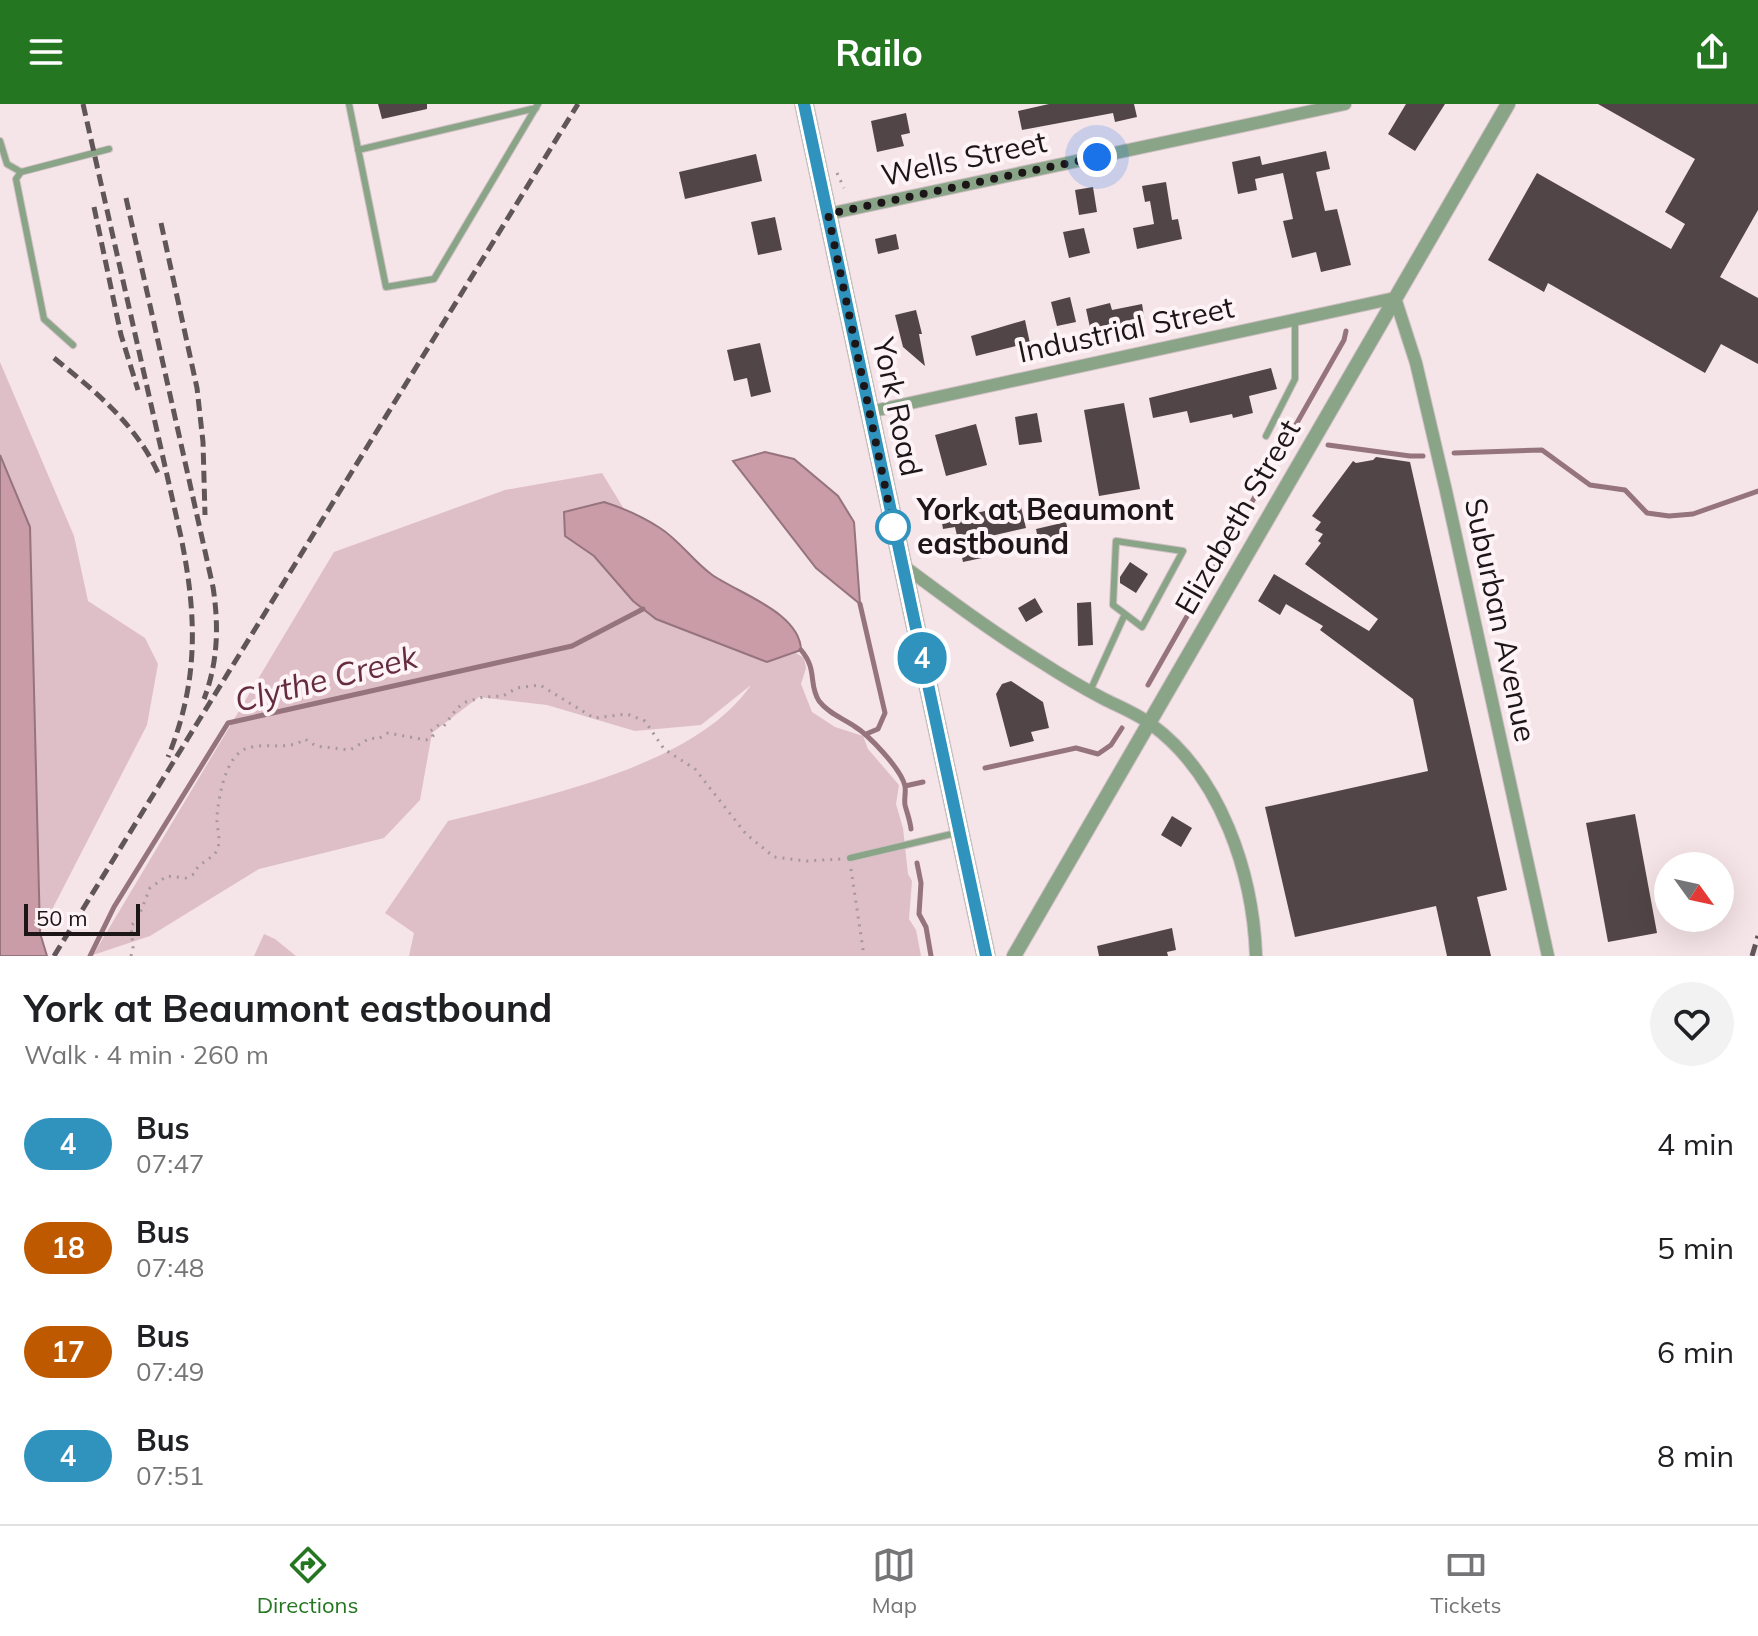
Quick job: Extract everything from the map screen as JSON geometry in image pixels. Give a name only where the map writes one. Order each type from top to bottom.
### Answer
[{"type":"main road","name":"York Road","points":[[804,104],[986,956]]},
{"type":"street","name":"Wells Street","points":[[828,214],[1345,104]]},
{"type":"street","name":"Elizabeth Street","points":[[1014,956],[1508,104]]},
{"type":"street","name":"Industrial Street","points":[[869,412],[1395,298]]},
{"type":"street","name":"Suburban Avenue","points":[[1395,298],[1416,363],[1446,491],[1548,956]]},
{"type":"street","points":[[901,564],[1007,641],[1090,691],[1150,722],[1178,746],[1233,834],[1251,899],[1256,956]]},
{"type":"lane","points":[[349,104],[386,287],[434,279],[537,106]]},
{"type":"lane","points":[[358,150],[537,106]]},
{"type":"lane","points":[[0,141],[7,164],[21,172]]},
{"type":"lane","points":[[73,345],[44,319],[16,179],[21,172],[109,149]]},
{"type":"lane","points":[[1266,436],[1295,379],[1295,321]]},
{"type":"lane","points":[[1116,541],[1183,551],[1142,627],[1125,614],[1113,605],[1116,541]]},
{"type":"lane","points":[[1090,691],[1125,614]]},
{"type":"lane","points":[[850,858],[960,832]]},
{"type":"path","points":[[131,956],[131,926],[138,918],[150,888],[167,876],[186,878],[194,874],[196,868],[215,854],[219,846],[217,817],[223,783],[234,757],[246,749],[296,745],[305,739],[316,746],[350,750],[370,738],[378,739],[388,733],[426,740],[433,736],[429,732],[440,724],[444,726],[457,708],[466,702],[503,696],[511,690],[533,684],[553,691],[594,718],[627,714],[645,721],[664,749],[695,769],[746,834],[774,857],[807,861],[850,858],[864,956]]},
{"type":"shaded area","points":[[0,362],[74,536],[88,601],[145,638],[158,664],[147,725],[40,933],[30,527],[0,455]]},
{"type":"shaded area","points":[[765,452],[794,459],[838,496],[854,522],[860,604],[816,568],[733,461]]},
{"type":"shaded area","points":[[0,455],[30,527],[40,933],[47,956],[0,956]]},
{"type":"shaded area","points":[[602,473],[624,509],[604,502],[565,536],[594,556],[633,601],[766,662],[796,653],[804,658],[806,668],[801,684],[812,712],[835,727],[863,736],[868,749],[899,785],[896,804],[903,828],[908,874],[912,881],[909,919],[916,930],[921,956],[409,956],[414,933],[385,913],[448,821],[570,789],[655,758],[693,737],[726,713],[751,685],[701,725],[635,731],[547,705],[479,697],[432,733],[420,800],[384,838],[259,869],[150,936],[93,955],[334,552],[505,490]]},
{"type":"shaded area","points":[[604,502],[660,528],[711,574],[779,614],[798,637],[801,650],[767,662],[656,619],[633,601],[594,556],[565,536],[564,512]]},
{"type":"shaded area","points":[[264,934],[275,939],[296,956],[254,956]]},
{"type":"building","points":[[378,104],[427,104],[427,109],[382,119]]},
{"type":"building","points":[[1049,104],[1134,104],[1137,117],[1115,122],[1113,113],[1022,130],[1018,111]]},
{"type":"building","points":[[1406,104],[1445,104],[1415,151],[1388,134]]},
{"type":"building","points":[[1598,104],[1758,104],[1758,210],[1720,277],[1758,298],[1758,364],[1721,344],[1705,373],[1548,283],[1544,292],[1488,260],[1537,173],[1671,249],[1685,224],[1665,212],[1695,159]]},
{"type":"building","points":[[906,113],[910,133],[901,135],[904,146],[877,152],[871,121]]},
{"type":"building","points":[[1326,151],[1330,169],[1316,172],[1325,211],[1337,209],[1351,265],[1321,272],[1316,252],[1292,258],[1283,221],[1293,219],[1283,173],[1255,179],[1257,190],[1238,194],[1232,162],[1260,156],[1262,165]]},
{"type":"building","points":[[756,154],[762,181],[685,199],[679,172]]},
{"type":"building","points":[[1166,182],[1172,220],[1178,219],[1182,239],[1137,249],[1133,228],[1154,224],[1150,201],[1145,202],[1142,186]]},
{"type":"building","points":[[1093,187],[1097,212],[1079,215],[1075,190]]},
{"type":"building","points":[[775,217],[782,250],[758,255],[751,222]]},
{"type":"building","points":[[1084,228],[1090,253],[1069,258],[1063,232]]},
{"type":"building","points":[[896,234],[899,249],[878,254],[875,239]]},
{"type":"building","points":[[1070,297],[1076,322],[1057,326],[1051,302]]},
{"type":"building","points":[[1110,303],[1112,310],[1142,304],[1145,322],[1091,332],[1086,309]]},
{"type":"building","points":[[916,310],[925,366],[903,347],[895,315]]},
{"type":"building","points":[[1025,320],[1031,348],[1017,351],[1016,346],[976,356],[971,336]]},
{"type":"building","points":[[760,343],[771,392],[751,397],[747,378],[734,381],[727,350]]},
{"type":"building","points":[[1271,368],[1277,389],[1249,396],[1253,413],[1190,423],[1187,411],[1153,418],[1149,398]]},
{"type":"building","points":[[1124,403],[1140,489],[1099,496],[1084,410]]},
{"type":"building","points":[[1037,413],[1042,442],[1019,445],[1015,417]]},
{"type":"building","points":[[976,424],[987,465],[946,476],[935,435]]},
{"type":"building","points":[[1376,457],[1410,462],[1507,890],[1477,897],[1491,956],[1447,956],[1436,906],[1295,937],[1265,807],[1428,771],[1413,699],[1320,630],[1323,626],[1286,604],[1280,615],[1258,601],[1274,574],[1369,631],[1378,619],[1305,564],[1321,543],[1318,541],[1323,534],[1315,530],[1321,522],[1312,516],[1353,461],[1356,463]]},
{"type":"building","points":[[1020,503],[1026,528],[991,536],[996,555],[963,562],[955,527],[943,529],[940,511],[961,507],[963,516]]},
{"type":"building","points":[[1066,522],[1071,545],[1041,552],[1036,529]]},
{"type":"building","points":[[1130,562],[1148,574],[1136,593],[1120,583],[1120,577]]},
{"type":"building","points":[[1035,598],[1043,612],[1026,622],[1018,608]]},
{"type":"building","points":[[1091,602],[1093,645],[1078,646],[1077,603]]},
{"type":"building","points":[[1011,681],[1043,702],[1049,728],[1031,732],[1034,741],[1010,747],[996,694],[1002,684]]},
{"type":"building","points":[[1635,814],[1654,917],[1654,932],[1657,933],[1608,942],[1586,823]]},
{"type":"building","points":[[1172,816],[1192,828],[1181,847],[1161,835]]},
{"type":"building","points":[[1172,928],[1176,950],[1167,952],[1168,956],[1099,956],[1097,946]]},
{"type":"waterway","points":[[1148,685],[1344,340],[1346,331]]},
{"type":"waterway","points":[[1328,445],[1423,456]]},
{"type":"waterway","points":[[1454,453],[1542,450],[1590,485],[1625,490],[1647,513],[1669,516],[1693,514],[1758,491]]},
{"type":"waterway","points":[[860,604],[885,713],[878,729],[866,734]]},
{"type":"waterway","name":"Clythe Creek","points":[[90,956],[114,907],[228,723],[572,646],[643,609]]},
{"type":"waterway","name":"Clythe Creek","points":[[801,650],[809,664],[819,701],[868,737],[902,779],[911,829]]},
{"type":"waterway","points":[[985,768],[1076,748],[1098,754],[1111,745],[1122,728]]},
{"type":"waterway","points":[[905,786],[923,782]]},
{"type":"waterway","name":"Clythe Creek","points":[[917,863],[921,883],[919,914],[926,927],[931,956]]},
{"type":"railway","points":[[83,104],[181,537],[190,594],[190,675],[178,729],[168,757]]},
{"type":"railway","points":[[54,956],[578,104]]},
{"type":"railway","points":[[126,198],[213,587],[216,644],[204,699]]},
{"type":"railway","points":[[94,207],[121,335],[138,390]]},
{"type":"railway","points":[[161,223],[197,388],[203,442],[205,515]]},
{"type":"railway","points":[[54,358],[127,425],[159,475]]},
{"type":"railway","points":[[1752,956],[1758,936]]},
{"type":"bus line","name":"4","points":[[804,104],[986,956]]},
{"type":"place","name":"York at Beaumont eastbound","points":[[893,527]]},
{"type":"route","points":[[893,527],[895,534],[828,214],[1097,157]]}]
